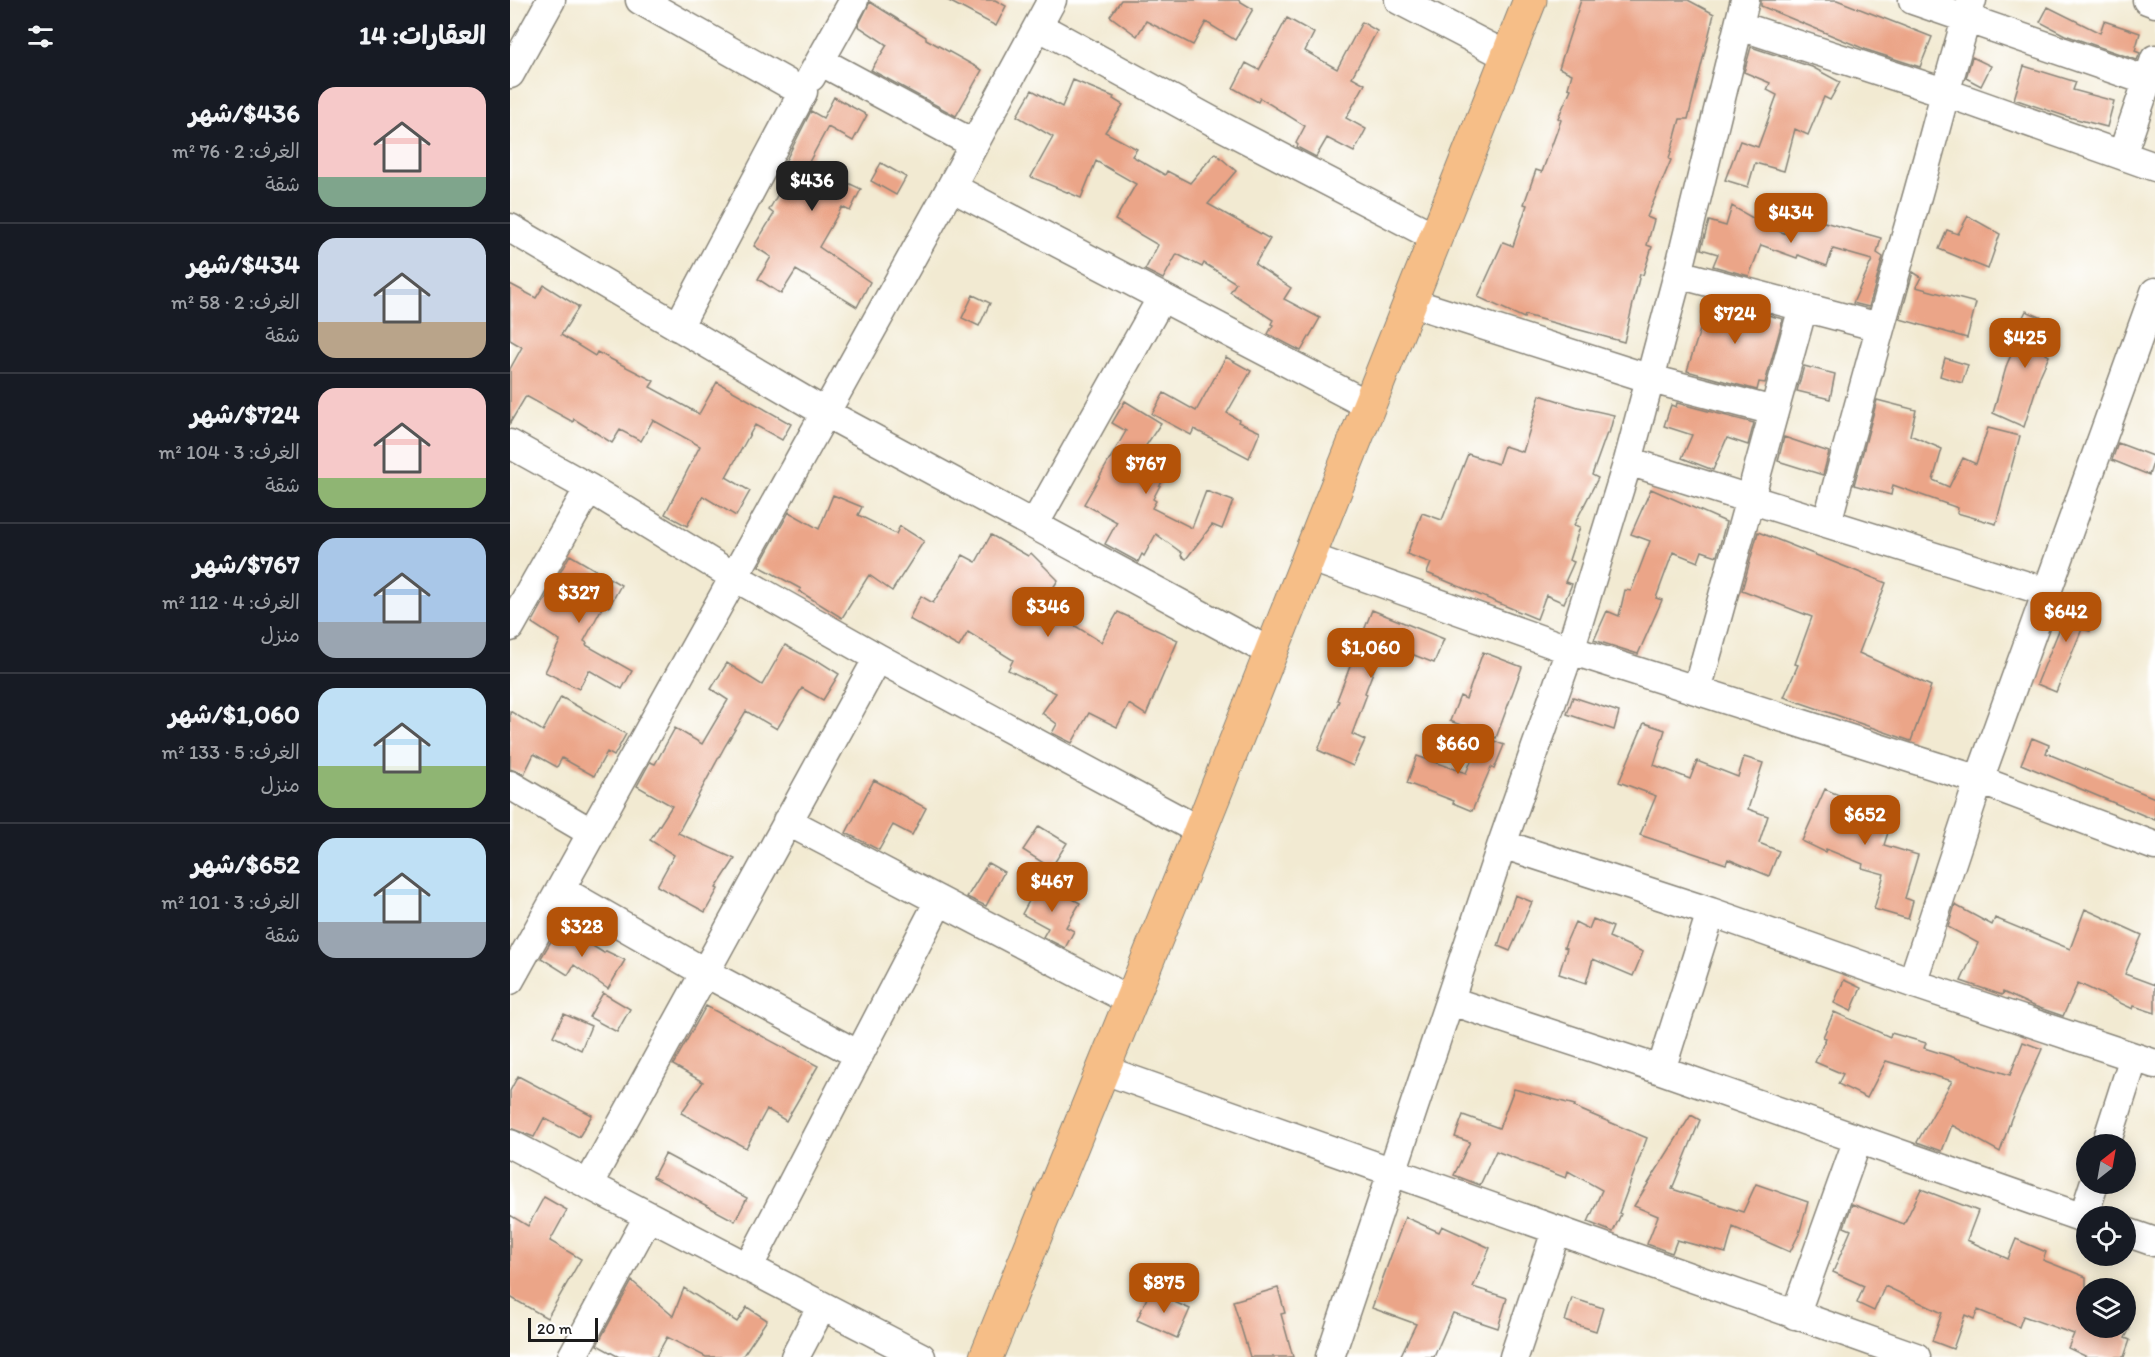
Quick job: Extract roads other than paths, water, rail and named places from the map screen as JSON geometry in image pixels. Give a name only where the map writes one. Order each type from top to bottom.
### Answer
[{"type":"main road","points":[[986,1357],[1200,831],[1530,0]]},
{"type":"street","points":[[510,75],[551,0]]},
{"type":"street","points":[[640,0],[803,92]]},
{"type":"street","points":[[678,327],[854,0]]},
{"type":"street","points":[[510,981],[951,187],[1052,0]]},
{"type":"street","points":[[1399,0],[1507,56]]},
{"type":"street","points":[[1913,0],[1969,9],[2151,70],[2122,155]]},
{"type":"street","points":[[2147,0],[2155,3]]},
{"type":"street","points":[[1827,523],[1879,327],[1969,9]]},
{"type":"street","points":[[1330,1357],[1502,844],[1570,650],[1651,379],[1742,13],[1944,92],[2155,167]]},
{"type":"street","points":[[1038,26],[1223,127],[1435,237]]},
{"type":"street","points":[[820,61],[974,144]]},
{"type":"street","points":[[951,187],[1370,406]]},
{"type":"street","points":[[510,228],[826,413],[1270,652]]},
{"type":"street","points":[[1678,274],[1879,327]]},
{"type":"street","points":[[1912,983],[1979,780],[2155,292]]},
{"type":"street","points":[[1034,525],[1162,297]]},
{"type":"street","points":[[1410,302],[1651,379],[1774,411]]},
{"type":"street","points":[[1697,690],[1803,307]]},
{"type":"street","points":[[510,444],[878,658],[1200,831]]},
{"type":"street","points":[[1628,460],[2047,592]]},
{"type":"street","points":[[510,627],[589,488]]},
{"type":"street","points":[[1309,556],[1570,650],[1979,780],[2155,846]]},
{"type":"street","points":[[588,1185],[878,658]]},
{"type":"street","points":[[510,785],[592,833]]},
{"type":"street","points":[[788,821],[1131,1001]]},
{"type":"street","points":[[1502,844],[1711,912],[1912,983],[2145,1060],[2111,1134]]},
{"type":"street","points":[[561,890],[704,972],[859,1055]]},
{"type":"street","points":[[748,1268],[939,901]]},
{"type":"street","points":[[1660,1070],[1711,912]]},
{"type":"street","points":[[1451,1001],[1660,1070],[2076,1215]]},
{"type":"street","points":[[1104,1070],[1916,1357]]},
{"type":"street","points":[[1795,1315],[1858,1139]]},
{"type":"street","points":[[510,1144],[921,1357]]},
{"type":"street","points":[[572,1357],[648,1217]]},
{"type":"street","points":[[1514,1357],[1556,1231]]},
{"type":"street","points":[[2136,1235],[2155,1242]]},
{"type":"street","points":[[795,1357],[822,1306]]}]
